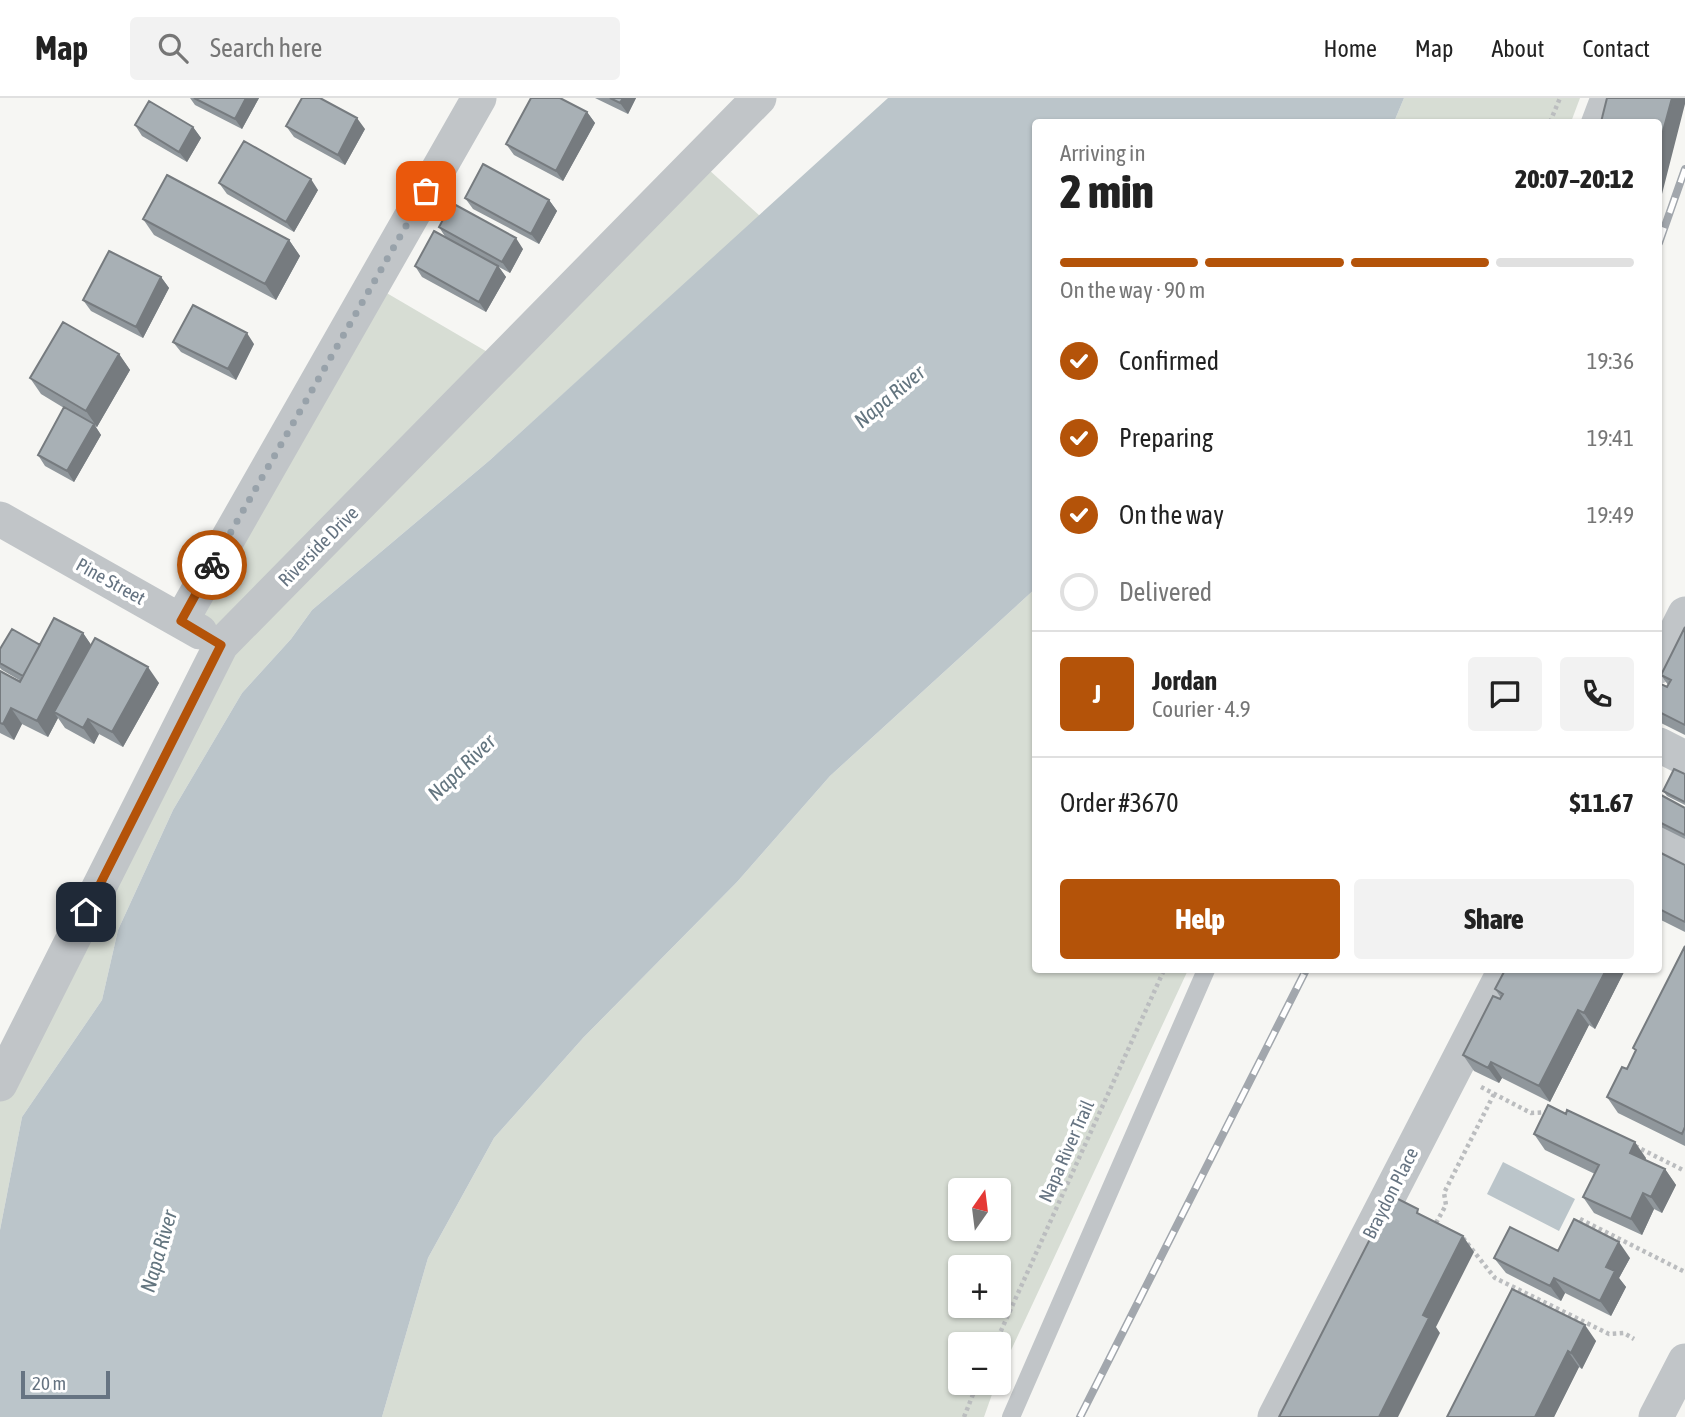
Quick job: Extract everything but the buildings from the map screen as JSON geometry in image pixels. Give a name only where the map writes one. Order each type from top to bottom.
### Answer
[{"type":"street","points":[[181,621],[479,98]]},
{"type":"street","name":"Riverside Drive","points":[[0,1084],[221,645],[760,98]]},
{"type":"street","name":"Pine Street","points":[[0,519],[221,645]]},
{"type":"street","points":[[1662,660],[1685,614]]},
{"type":"street","points":[[1662,746],[1685,758]]},
{"type":"street","points":[[1662,846],[1685,857]]},
{"type":"street","name":"Braydon Place","points":[[1275,1417],[1503,973]]},
{"type":"street","points":[[1656,1417],[1685,1361]]},
{"type":"lane","points":[[1591,119],[1599,98]]},
{"type":"lane","points":[[1011,1417],[1205,973]]},
{"type":"path","points":[[1551,119],[1560,98]]},
{"type":"path","name":"Napa River Trail","points":[[1000,1332],[1163,973]]},
{"type":"path","points":[[1453,1072],[1531,1113],[1556,1114]]},
{"type":"path","points":[[1388,1198],[1438,1225],[1446,1205],[1444,1194],[1494,1094]]},
{"type":"path","points":[[1626,1142],[1685,1171]]},
{"type":"path","points":[[1580,1219],[1685,1272]]},
{"type":"path","points":[[1451,1232],[1470,1244],[1495,1278],[1609,1334],[1624,1333],[1634,1339]]},
{"type":"path","points":[[964,1417],[973,1395]]},
{"type":"shaded area","points":[[1404,98],[1580,98],[1572,119],[1395,119]]},
{"type":"shaded area","points":[[698,160],[760,216],[490,460],[312,610],[291,639],[242,693],[173,810],[118,930],[102,1000],[22,1117],[0,1230],[0,1084],[221,645],[181,621],[373,285],[501,360]]},
{"type":"shaded area","points":[[1032,592],[1032,973],[1187,973],[1011,1350],[1011,1332],[948,1332],[948,1395],[992,1395],[984,1417],[382,1417],[428,1258],[494,1138],[583,1038],[737,882],[830,776]]},
{"type":"water","name":"Napa River","points":[[888,98],[1404,98],[1395,119],[1032,119],[1032,592],[830,776],[737,882],[583,1038],[494,1138],[428,1258],[382,1417],[0,1417],[0,1230],[22,1117],[102,1000],[118,930],[173,810],[242,693],[291,639],[312,610],[490,460]]},
{"type":"water","points":[[1503,1162],[1575,1199],[1559,1231],[1487,1194]]},
{"type":"railway","points":[[1662,234],[1685,169]]},
{"type":"railway","points":[[1080,1417],[1304,973]]},
{"type":"way so far","points":[[212,565],[426,191]]},
{"type":"route","points":[[86,912],[221,645],[181,621],[212,565]]}]
